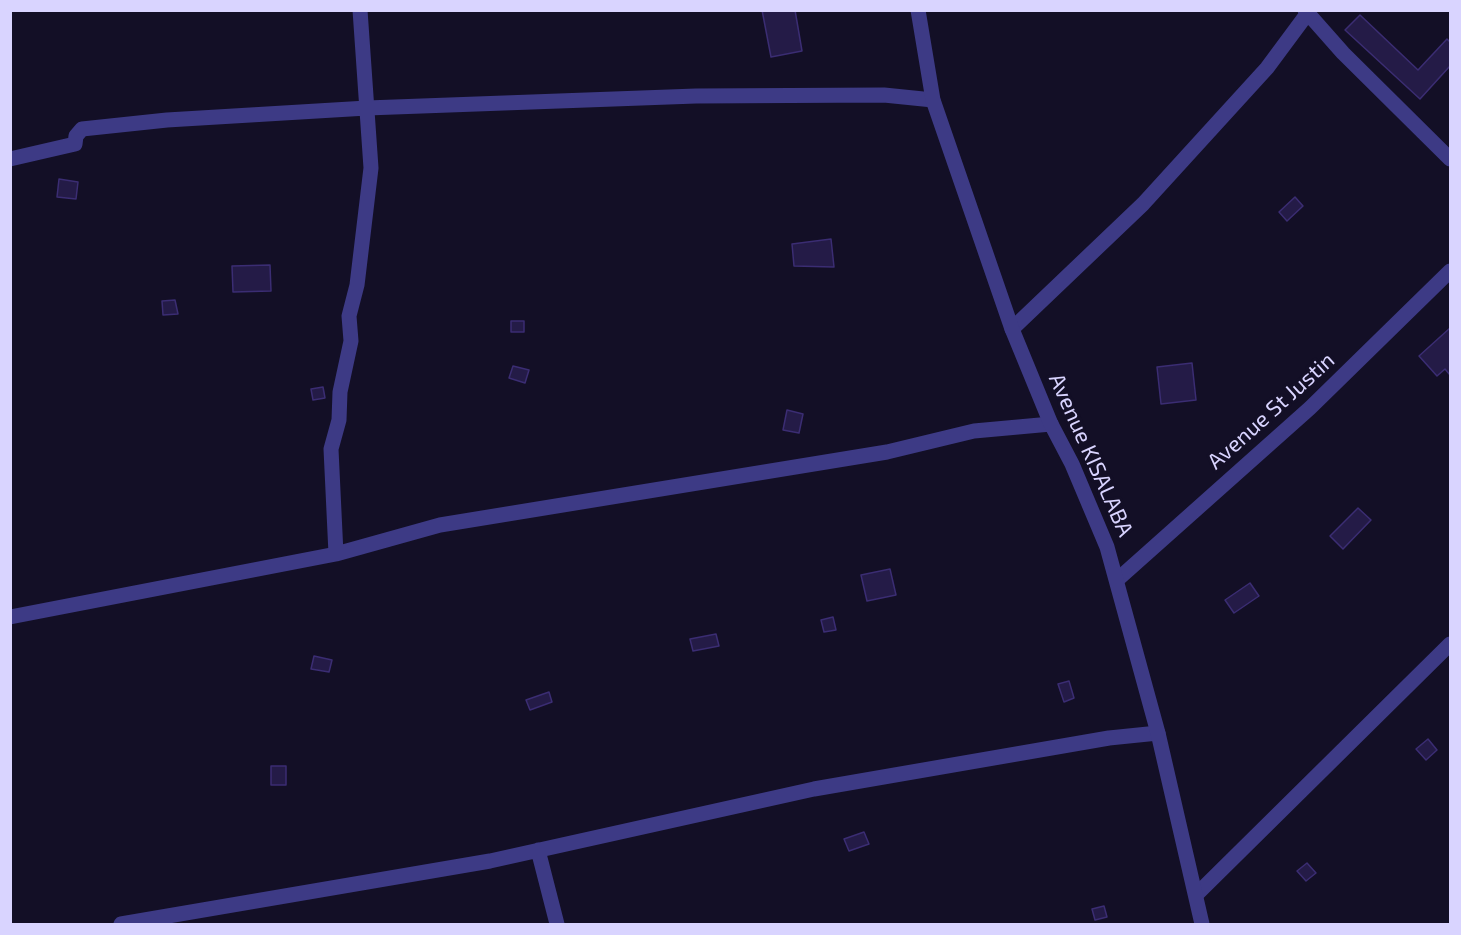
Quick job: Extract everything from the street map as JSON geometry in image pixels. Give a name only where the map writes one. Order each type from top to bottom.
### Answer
[{"type":"street","points":[[336,554],[331,450],[339,420],[340,392],[351,341],[349,316],[357,285],[371,168],[360,10]]},
{"type":"street","name":"Avenue KISALABA","points":[[918,10],[933,100],[1012,329],[1051,424],[1077,474],[1107,547],[1158,733],[1202,924]]},
{"type":"street","points":[[1012,329],[1143,204],[1267,68],[1308,12],[1343,53],[1450,159]]},
{"type":"street","points":[[10,159],[75,144],[76,136],[81,129],[167,120],[368,108],[696,96],[884,95],[933,100]]},
{"type":"street","name":"Avenue St Justin","points":[[1117,580],[1310,408],[1450,271]]},
{"type":"street","points":[[10,617],[336,554],[440,525],[887,452],[974,431],[1051,424]]},
{"type":"street","points":[[1196,895],[1450,644]]},
{"type":"street","points":[[121,924],[478,863],[814,789],[1109,738],[1158,733]]},
{"type":"street","points":[[538,850],[557,924]]},
{"type":"building","points":[[762,10],[795,10],[802,51],[771,57]]},
{"type":"building","points":[[1360,15],[1418,70],[1447,39],[1450,42],[1450,66],[1420,99],[1345,30]]},
{"type":"building","points":[[59,179],[78,182],[76,199],[57,197]]},
{"type":"building","points":[[1295,197],[1303,206],[1287,221],[1279,212]]},
{"type":"building","points":[[831,239],[834,267],[794,266],[792,244]]},
{"type":"building","points":[[270,265],[271,291],[233,292],[232,266]]},
{"type":"building","points":[[175,300],[178,314],[163,315],[162,301]]},
{"type":"building","points":[[511,321],[524,321],[524,332],[511,332]]},
{"type":"building","points":[[1450,328],[1450,375],[1445,369],[1437,376],[1419,356]]},
{"type":"building","points":[[1192,363],[1196,400],[1161,404],[1157,367]]},
{"type":"building","points":[[513,366],[529,370],[525,383],[509,378]]},
{"type":"building","points":[[323,387],[325,398],[313,400],[311,389]]},
{"type":"building","points":[[787,410],[803,414],[799,433],[783,430]]},
{"type":"building","points":[[1358,508],[1371,520],[1343,549],[1330,536]]},
{"type":"building","points":[[890,569],[896,595],[867,601],[861,575]]},
{"type":"building","points":[[1250,583],[1259,596],[1234,613],[1225,600]]},
{"type":"building","points":[[833,617],[836,630],[824,632],[821,620]]},
{"type":"building","points":[[716,634],[719,646],[693,651],[690,639]]},
{"type":"building","points":[[314,656],[332,660],[329,672],[311,669]]},
{"type":"building","points":[[1069,681],[1074,698],[1064,702],[1058,684]]},
{"type":"building","points":[[549,692],[552,702],[530,710],[526,700]]},
{"type":"building","points":[[1428,739],[1437,750],[1426,760],[1416,749]]},
{"type":"building","points":[[271,766],[286,766],[286,785],[271,785]]},
{"type":"building","points":[[864,832],[869,844],[849,851],[844,839]]},
{"type":"building","points":[[1307,863],[1316,873],[1306,881],[1297,871]]},
{"type":"building","points":[[1104,906],[1107,917],[1095,920],[1092,909]]}]
